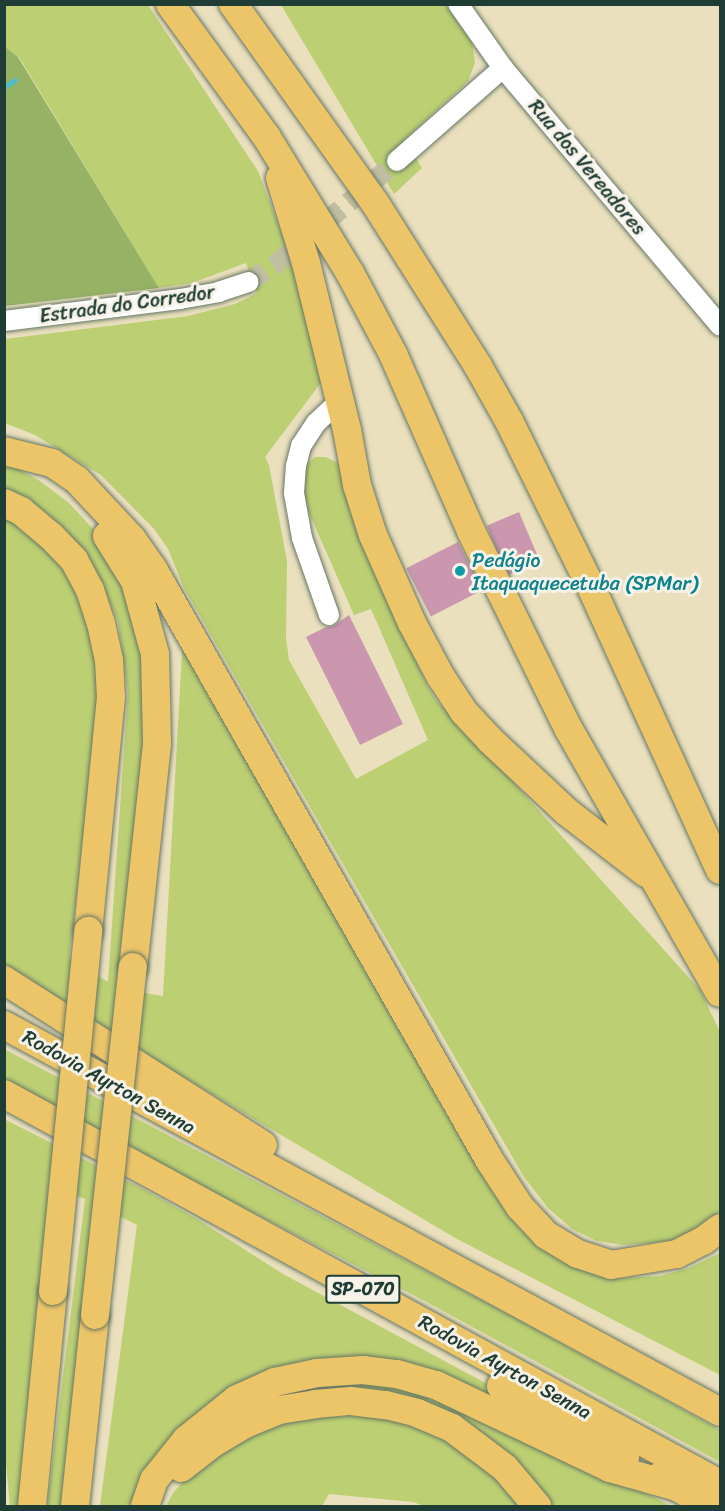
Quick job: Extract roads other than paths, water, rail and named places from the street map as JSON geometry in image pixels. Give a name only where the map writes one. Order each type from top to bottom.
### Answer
[{"type":"highway","points":[[233,4],[375,203],[478,366],[509,421],[591,587],[720,829]]},
{"type":"highway","points":[[258,4],[351,151],[375,203]]},
{"type":"highway","points":[[170,5],[267,136],[355,283],[393,354],[471,531],[568,728],[720,993]]},
{"type":"highway","points":[[267,136],[306,262],[340,401],[357,485],[372,535],[412,623],[464,712],[490,740],[567,812],[657,881]]},
{"type":"highway","points":[[6,452],[59,484],[93,518],[117,548],[135,580],[155,654],[157,744],[75,1506]]},
{"type":"highway","points":[[6,452],[52,463],[77,480],[125,530],[153,569],[490,1161],[520,1207],[546,1234],[578,1254],[611,1265],[677,1254],[703,1241],[720,1228]]},
{"type":"highway","points":[[4,503],[21,511],[50,535],[74,560],[90,590],[101,623],[109,660],[111,697],[32,1506]]},
{"type":"highway","points":[[591,587],[720,870]]},
{"type":"highway","points":[[699,956],[720,1002]]},
{"type":"highway","points":[[4,980],[221,1120],[632,1363]]},
{"type":"highway","name":"Rodovia Ayrton Senna","points":[[4,1025],[720,1412]]},
{"type":"highway","name":"Rodovia Ayrton Senna","points":[[4,1094],[720,1484]]},
{"type":"highway","points":[[298,1254],[397,1327],[711,1506]]},
{"type":"highway","points":[[147,1506],[154,1480],[186,1440],[237,1399],[274,1382],[317,1373],[363,1370],[397,1374],[436,1385],[610,1468],[677,1487]]},
{"type":"highway","points":[[147,1506],[178,1470],[210,1445],[244,1424],[279,1410],[351,1401],[386,1405],[417,1413],[452,1428],[505,1468],[537,1506]]},
{"type":"street","name":"Rua dos Vereadores","points":[[458,4],[503,68],[720,326]]},
{"type":"street","points":[[397,161],[503,68]]},
{"type":"street","name":"Estrada do Corredor","points":[[4,321],[180,299],[218,292],[248,282]]},
{"type":"street","points":[[329,615],[302,538],[294,493],[296,466],[301,446],[316,423],[340,401]]},
{"type":"waterway","points":[[4,87],[15,80]]},
{"type":"tunnel","points":[[248,282],[280,261],[397,161]]},
{"type":"place","name":"Pedágio Itaquaquecetuba (SPMar)","points":[[460,571]]}]
